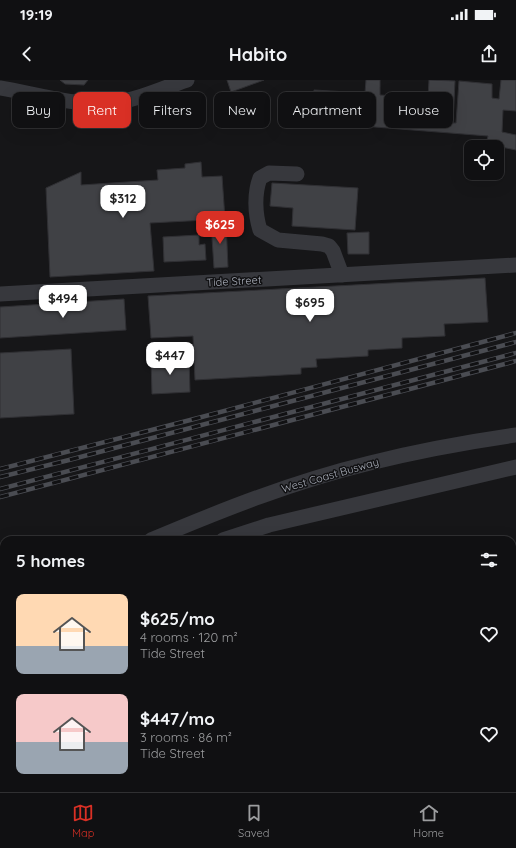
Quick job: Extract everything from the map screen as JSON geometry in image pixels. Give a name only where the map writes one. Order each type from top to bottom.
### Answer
[{"type":"street","points":[[0,88],[72,101],[111,103],[129,99],[187,80]]},
{"type":"street","points":[[297,174],[269,174],[260,178],[256,188],[257,220],[260,230],[278,240],[329,246],[333,251],[342,275]]},
{"type":"street","name":"Tide Street","points":[[0,294],[516,265]]},
{"type":"street","name":"West Coast Busway","points":[[161,536],[258,497],[369,463],[414,453],[516,435]]},
{"type":"street","points":[[235,536],[269,525],[516,467]]},
{"type":"building","points":[[60,80],[88,80],[84,85],[65,84]]},
{"type":"building","points":[[227,80],[264,80],[231,92]]},
{"type":"building","points":[[366,80],[380,80],[380,95],[384,95],[384,128],[376,127],[376,92],[365,92]]},
{"type":"building","points":[[429,80],[455,81],[453,123],[453,92],[428,92]]},
{"type":"building","points":[[501,80],[516,80],[516,111],[503,110],[502,132],[516,135],[516,150],[504,148],[504,140],[487,140],[488,136],[387,128],[453,128],[453,123],[456,123],[459,81],[492,84],[492,98],[499,99]]},
{"type":"building","points":[[314,90],[348,92],[314,92]]},
{"type":"building","points":[[201,162],[202,177],[222,176],[225,219],[150,223],[154,271],[50,277],[46,188],[81,172],[81,185],[158,180],[157,170],[185,168],[185,164]]},
{"type":"building","points":[[272,183],[358,188],[355,230],[292,226],[293,208],[270,206]]},
{"type":"building","points":[[226,222],[228,267],[214,268],[211,223]]},
{"type":"building","points":[[369,232],[369,254],[348,254],[347,233]]},
{"type":"building","points":[[199,235],[199,245],[205,244],[206,260],[164,262],[163,237]]},
{"type":"building","points":[[485,278],[488,322],[444,324],[445,336],[402,338],[402,348],[368,350],[368,356],[316,359],[317,367],[301,368],[301,374],[195,380],[193,336],[151,338],[148,296]]},
{"type":"building","points":[[124,299],[126,330],[0,338],[0,307]]},
{"type":"building","points":[[71,349],[74,414],[0,418],[0,353]]},
{"type":"building","points":[[189,358],[190,392],[152,394],[151,359]]},
{"type":"railway","points":[[0,469],[516,333]]},
{"type":"railway","points":[[0,477],[516,342]]},
{"type":"railway","points":[[0,489],[516,353]]},
{"type":"railway","points":[[0,497],[516,361]]}]
